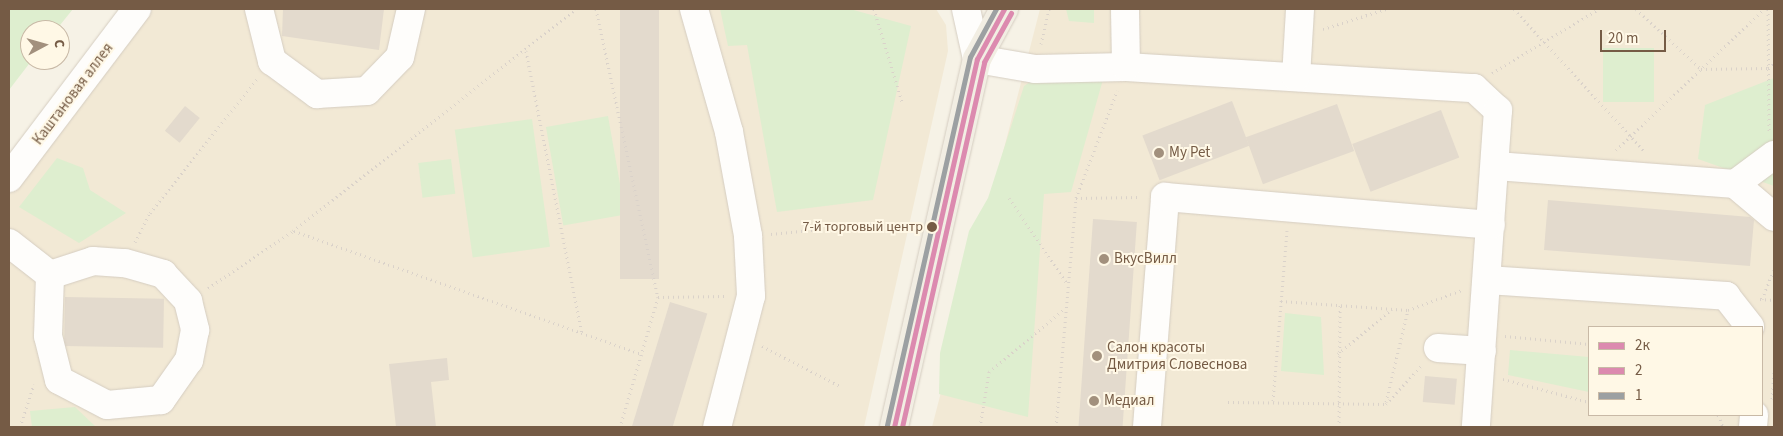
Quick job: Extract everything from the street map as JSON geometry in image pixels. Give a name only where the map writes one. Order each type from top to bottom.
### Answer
[{"type":"main road","points":[[894,427],[977,59],[985,15]]},
{"type":"street","name":"Каштановая аллея","points":[[9,178],[137,9]]},
{"type":"street","points":[[258,9],[272,61],[317,94],[367,91],[400,57],[411,9]]},
{"type":"street","points":[[694,9],[729,132],[748,236],[751,296],[744,337],[717,427]]},
{"type":"street","points":[[1125,9],[1126,67]]},
{"type":"street","points":[[1296,77],[1300,9]]},
{"type":"street","points":[[977,59],[1035,69],[1126,67],[1474,88],[1498,110],[1496,166],[1476,427]]},
{"type":"street","points":[[1735,184],[1772,148]]},
{"type":"street","points":[[1496,166],[1735,184],[1774,217]]},
{"type":"street","points":[[1147,427],[1165,197],[1491,225]]},
{"type":"street","points":[[9,243],[50,274]]},
{"type":"street","points":[[93,261],[125,262],[163,274],[188,301],[195,330],[189,360],[161,400],[107,405],[59,380],[48,336],[50,274],[93,261]]},
{"type":"street","points":[[1487,280],[1726,296],[1749,326]]},
{"type":"street","points":[[1438,348],[1482,354]]},
{"type":"path","points":[[188,301],[293,231],[526,51],[576,9]]},
{"type":"path","points":[[596,9],[658,297],[620,427]]},
{"type":"path","points":[[874,9],[902,102]]},
{"type":"path","points":[[1298,37],[1386,9]]},
{"type":"path","points":[[1514,9],[1671,179]]},
{"type":"path","points":[[1474,88],[1543,42],[1599,9]]},
{"type":"path","points":[[1636,9],[1701,69],[1768,68],[1774,64]]},
{"type":"path","points":[[1592,173],[1764,9]]},
{"type":"path","points":[[1768,9],[1768,68],[1772,148]]},
{"type":"path","points":[[526,51],[582,334]]},
{"type":"path","points":[[125,262],[150,213],[272,61]]},
{"type":"path","points":[[1056,427],[1066,282],[1076,198],[1126,67]]},
{"type":"path","points":[[1076,198],[1165,197]]},
{"type":"path","points":[[1009,198],[1066,282]]},
{"type":"path","points":[[1273,401],[1289,208]]},
{"type":"path","points":[[748,236],[879,223]]},
{"type":"path","points":[[293,231],[642,354]]},
{"type":"path","points":[[1762,299],[1774,270]]},
{"type":"path","points":[[1281,301],[1408,310],[1487,280]]},
{"type":"path","points":[[658,297],[751,296]]},
{"type":"path","points":[[1339,427],[1336,402],[1340,305]]},
{"type":"path","points":[[980,427],[989,372],[1064,309]]},
{"type":"path","points":[[1338,354],[1392,309]]},
{"type":"path","points":[[1386,404],[1408,310]]},
{"type":"path","points":[[744,337],[840,386]]},
{"type":"path","points":[[1482,354],[1588,344]]},
{"type":"path","points":[[1228,402],[1273,401],[1386,404],[1438,348]]},
{"type":"path","points":[[1482,354],[1523,382],[1588,402]]},
{"type":"shaded area","points":[[153,9],[936,9],[946,25],[948,51],[864,427],[9,427],[9,194]]},
{"type":"shaded area","points":[[1040,9],[1774,9],[1774,427],[932,427]]},
{"type":"green space","points":[[9,9],[73,9],[64,20],[20,20],[20,70],[24,70],[9,90]]},
{"type":"green space","points":[[720,9],[850,9],[911,26],[873,200],[777,212],[747,45],[728,46]]},
{"type":"green space","points":[[1066,9],[1094,9],[1094,23],[1069,21]]},
{"type":"green space","points":[[1603,48],[1654,48],[1654,102],[1603,102]]},
{"type":"green space","points":[[1043,73],[1104,76],[1071,192],[1044,194],[1028,417],[939,394],[940,353],[969,231],[988,198],[1024,86]]},
{"type":"green space","points":[[1774,78],[1774,186],[1698,159],[1705,105]]},
{"type":"green space","points":[[608,116],[625,214],[563,225],[546,127]]},
{"type":"green space","points":[[532,119],[550,247],[473,258],[455,130]]},
{"type":"green space","points":[[57,158],[83,168],[90,190],[126,213],[79,243],[19,207]]},
{"type":"green space","points":[[451,159],[455,194],[423,198],[418,163]]},
{"type":"green space","points":[[1285,313],[1321,317],[1324,375],[1281,371]]},
{"type":"green space","points":[[1510,350],[1588,357],[1588,392],[1508,375]]},
{"type":"green space","points":[[75,407],[96,427],[32,427],[30,411]]},
{"type":"building","points":[[283,9],[384,9],[379,50],[282,36]]},
{"type":"building","points":[[620,9],[659,9],[659,279],[620,279]]},
{"type":"building","points":[[1232,101],[1249,146],[1160,180],[1142,135]]},
{"type":"building","points":[[1337,104],[1354,151],[1263,184],[1246,137]]},
{"type":"building","points":[[185,106],[200,118],[180,143],[165,131]]},
{"type":"building","points":[[1441,110],[1459,158],[1371,192],[1352,144]]},
{"type":"building","points":[[1548,200],[1750,217],[1754,220],[1750,266],[1544,250]]},
{"type":"building","points":[[1093,219],[1137,222],[1123,427],[1078,426]]},
{"type":"building","points":[[65,297],[164,299],[163,348],[64,346]]},
{"type":"building","points":[[670,302],[707,313],[673,427],[632,426]]},
{"type":"building","points":[[447,358],[449,380],[431,382],[436,427],[396,427],[389,364]]},
{"type":"building","points":[[1425,376],[1457,379],[1455,405],[1423,402]]},
{"type":"transit line","name":"1","points":[[887,425],[970,57],[996,9]]},
{"type":"transit line","name":"2к","points":[[894,427],[977,59],[1004,9]]},
{"type":"transit line","name":"2","points":[[902,427],[984,62],[1011,13]]},
{"type":"place","name":"My Pet","points":[[1159,153]]},
{"type":"place","name":"7-й торговый центр","points":[[932,227]]},
{"type":"place","name":"ВкусВилл","points":[[1104,259]]},
{"type":"place","name":"Салон красоты Дмитрия Словеснова","points":[[1097,356]]},
{"type":"place","name":"Медиал","points":[[1094,401]]}]
